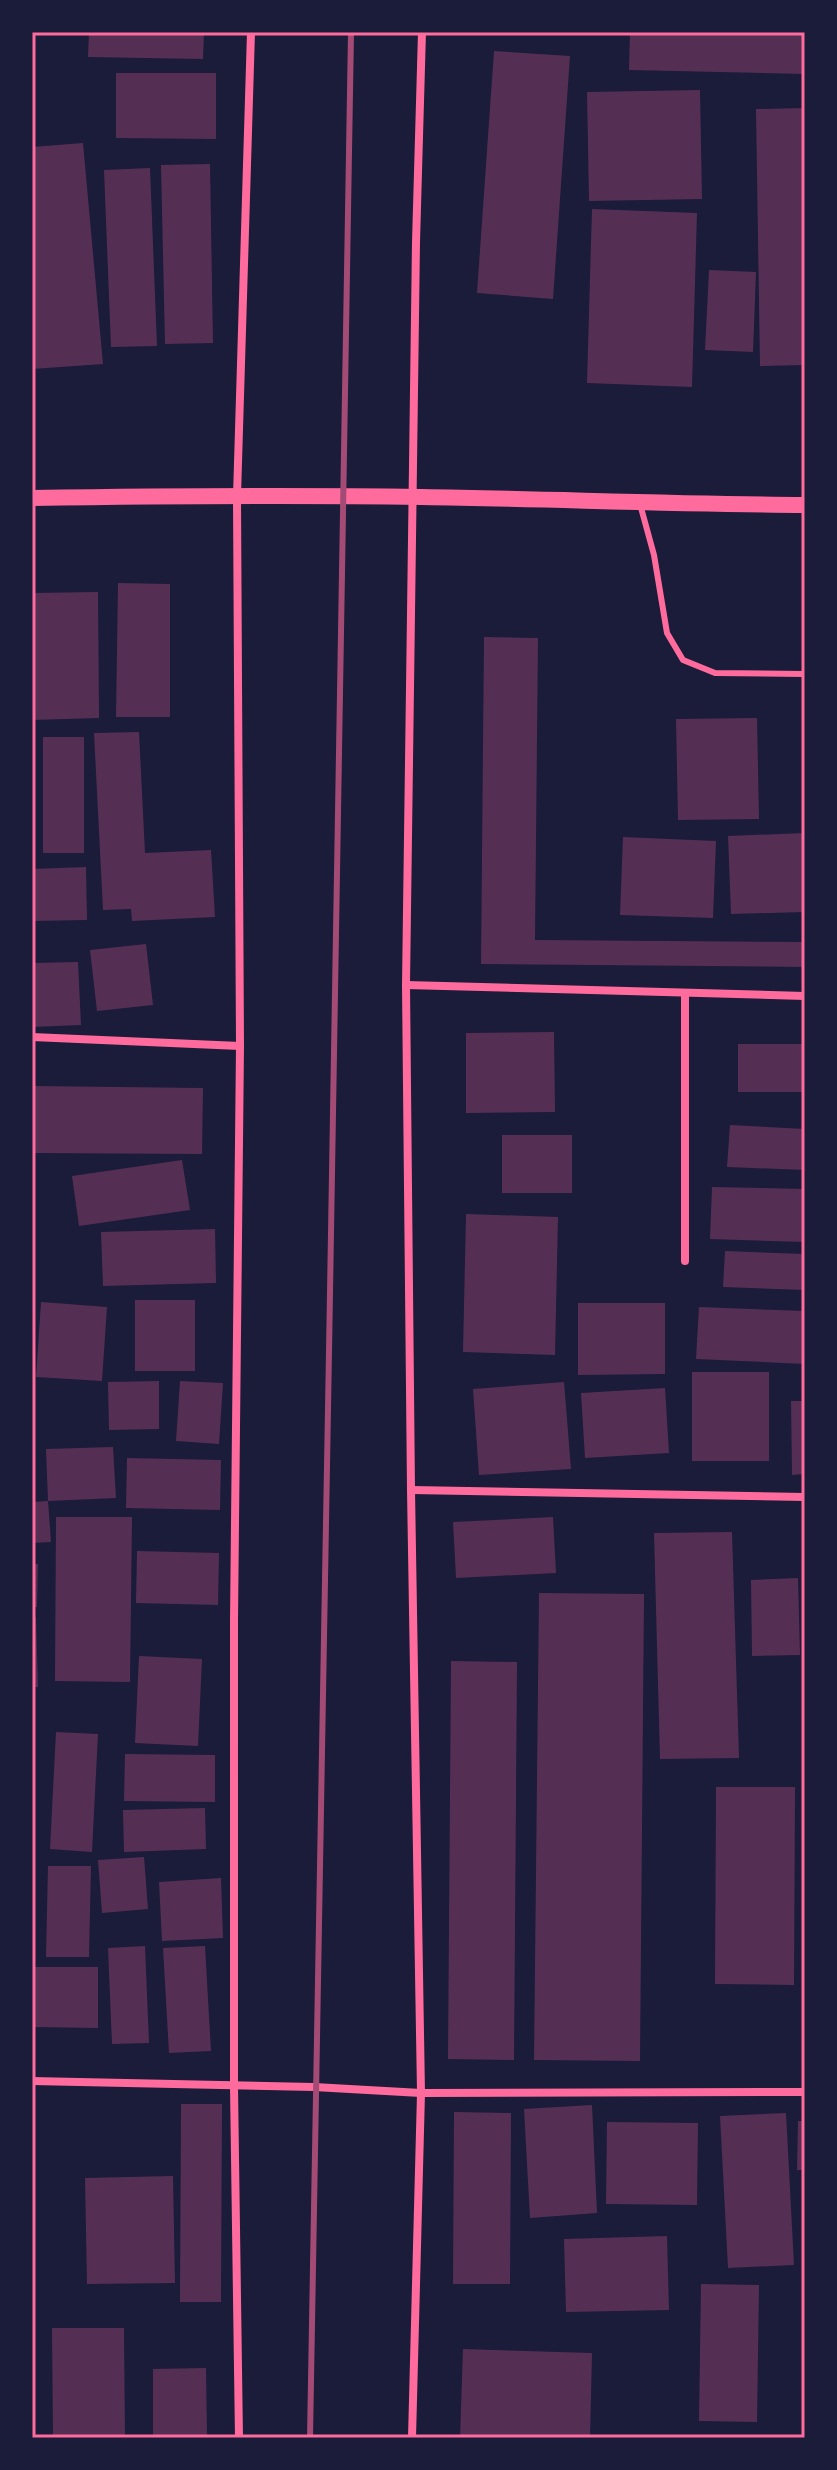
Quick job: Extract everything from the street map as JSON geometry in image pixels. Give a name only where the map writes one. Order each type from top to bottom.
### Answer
[{"type":"main road","points":[[32,498],[412,497],[805,505]]},
{"type":"street","points":[[239,2438],[234,2087],[234,1620],[240,1046],[237,496],[251,32]]},
{"type":"street","points":[[412,2438],[421,2093],[406,985],[416,242],[422,32]]},
{"type":"street","points":[[406,985],[805,996]]},
{"type":"street","points":[[685,994],[685,1261]]},
{"type":"street","points":[[32,1037],[240,1046]]},
{"type":"street","points":[[411,1490],[805,1497]]},
{"type":"street","points":[[32,2081],[314,2087],[421,2093],[805,2092]]},
{"type":"lane","points":[[640,504],[654,555],[667,633],[683,660],[715,673],[805,674]]},
{"type":"building","points":[[89,32],[204,32],[203,59],[88,57]]},
{"type":"building","points":[[630,32],[805,32],[805,74],[629,70]]},
{"type":"building","points":[[494,51],[570,56],[553,299],[477,293]]},
{"type":"building","points":[[116,73],[216,73],[216,139],[116,138]]},
{"type":"building","points":[[700,90],[702,199],[589,201],[587,92]]},
{"type":"building","points":[[805,108],[805,365],[760,366],[756,109]]},
{"type":"building","points":[[83,143],[103,364],[32,369],[32,147]]},
{"type":"building","points":[[210,164],[213,343],[165,344],[161,165]]},
{"type":"building","points":[[150,168],[157,346],[111,347],[104,170]]},
{"type":"building","points":[[592,209],[697,213],[692,387],[587,383]]},
{"type":"building","points":[[709,270],[756,272],[753,352],[705,350]]},
{"type":"building","points":[[118,583],[170,584],[170,717],[116,717]]},
{"type":"building","points":[[98,592],[99,718],[32,720],[32,593]]},
{"type":"building","points":[[484,637],[538,638],[535,940],[805,942],[805,967],[481,964]]},
{"type":"building","points":[[757,718],[759,819],[678,820],[676,719]]},
{"type":"building","points":[[139,732],[145,853],[211,850],[215,917],[132,921],[131,909],[103,910],[94,733]]},
{"type":"building","points":[[43,737],[84,737],[84,853],[43,853]]},
{"type":"building","points":[[805,833],[805,912],[731,914],[728,836]]},
{"type":"building","points":[[623,837],[716,841],[713,918],[620,915]]},
{"type":"building","points":[[86,867],[87,920],[32,921],[32,869]]},
{"type":"building","points":[[146,944],[153,1005],[97,1011],[90,950]]},
{"type":"building","points":[[78,962],[81,1025],[32,1027],[32,963]]},
{"type":"building","points":[[554,1032],[555,1112],[466,1113],[466,1033]]},
{"type":"building","points":[[738,1044],[805,1044],[805,1092],[738,1092]]},
{"type":"building","points":[[32,1086],[203,1088],[202,1154],[32,1153]]},
{"type":"building","points":[[730,1125],[805,1129],[805,1170],[727,1167]]},
{"type":"building","points":[[502,1135],[572,1135],[572,1193],[502,1193]]},
{"type":"building","points":[[182,1160],[190,1210],[79,1226],[72,1176]]},
{"type":"building","points":[[712,1187],[805,1189],[805,1242],[710,1239]]},
{"type":"building","points":[[466,1214],[558,1217],[555,1355],[463,1352]]},
{"type":"building","points":[[215,1229],[216,1283],[103,1286],[101,1232]]},
{"type":"building","points":[[725,1251],[805,1254],[805,1290],[723,1287]]},
{"type":"building","points":[[135,1300],[195,1300],[195,1371],[135,1371]]},
{"type":"building","points":[[41,1302],[107,1307],[102,1381],[36,1377]]},
{"type":"building","points":[[578,1303],[665,1303],[665,1374],[578,1375]]},
{"type":"building","points":[[699,1307],[805,1311],[805,1364],[696,1359]]},
{"type":"building","points":[[692,1372],[769,1372],[769,1461],[692,1461]]},
{"type":"building","points":[[159,1381],[159,1429],[109,1430],[108,1382]]},
{"type":"building","points":[[180,1381],[223,1383],[219,1444],[176,1441]]},
{"type":"building","points":[[564,1382],[571,1469],[479,1475],[473,1389]]},
{"type":"building","points":[[665,1388],[669,1453],[585,1458],[581,1393]]},
{"type":"building","points":[[791,1401],[805,1401],[805,1474],[792,1475]]},
{"type":"building","points":[[113,1447],[116,1498],[48,1501],[46,1449]]},
{"type":"building","points":[[127,1458],[221,1460],[220,1510],[126,1508]]},
{"type":"building","points":[[48,1501],[51,1542],[32,1543],[32,1502]]},
{"type":"building","points":[[56,1517],[132,1517],[130,1682],[55,1681]]},
{"type":"building","points":[[553,1517],[556,1573],[456,1578],[453,1522]]},
{"type":"building","points":[[732,1532],[739,1758],[660,1759],[654,1533]]},
{"type":"building","points":[[137,1551],[219,1553],[218,1605],[136,1603]]},
{"type":"building","points":[[32,1564],[38,1564],[37,1607],[32,1607]]},
{"type":"building","points":[[798,1578],[800,1655],[752,1656],[751,1580]]},
{"type":"building","points":[[539,1593],[644,1594],[640,2061],[534,2060]]},
{"type":"building","points":[[32,1617],[36,1617],[38,1687],[32,1687]]},
{"type":"building","points":[[139,1656],[202,1659],[198,1746],[135,1743]]},
{"type":"building","points":[[451,1661],[517,1662],[514,2060],[448,2059]]},
{"type":"building","points":[[56,1732],[98,1734],[92,1852],[50,1849]]},
{"type":"building","points":[[125,1754],[215,1755],[215,1802],[124,1801]]},
{"type":"building","points":[[716,1787],[795,1787],[794,1985],[715,1984]]},
{"type":"building","points":[[205,1808],[206,1849],[124,1852],[123,1810]]},
{"type":"building","points":[[144,1857],[148,1909],[102,1913],[98,1860]]},
{"type":"building","points":[[48,1866],[91,1866],[89,1957],[46,1957]]},
{"type":"building","points":[[221,1878],[223,1938],[162,1941],[159,1882]]},
{"type":"building","points":[[145,1946],[149,2043],[112,2044],[108,1948]]},
{"type":"building","points":[[205,1946],[211,2051],[169,2053],[163,1948]]},
{"type":"building","points":[[32,1967],[98,1967],[98,2028],[32,2027]]},
{"type":"building","points":[[181,2104],[222,2104],[221,2302],[180,2302]]},
{"type":"building","points":[[592,2105],[597,2213],[530,2218],[524,2109]]},
{"type":"building","points":[[454,2112],[511,2113],[510,2284],[453,2284]]},
{"type":"building","points":[[786,2113],[794,2265],[728,2268],[720,2116]]},
{"type":"building","points":[[798,2121],[805,2121],[805,2170],[797,2170]]},
{"type":"building","points":[[607,2122],[698,2123],[697,2205],[606,2204]]},
{"type":"building","points":[[173,2176],[175,2283],[87,2284],[85,2178]]},
{"type":"building","points":[[667,2236],[669,2310],[566,2312],[564,2239]]},
{"type":"building","points":[[701,2284],[759,2285],[757,2422],[699,2421]]},
{"type":"building","points":[[52,2328],[124,2328],[125,2438],[53,2438]]},
{"type":"building","points":[[463,2349],[592,2353],[590,2438],[460,2438]]},
{"type":"building","points":[[206,2368],[207,2438],[153,2438],[153,2369]]},
{"type":"railway","points":[[310,2438],[351,32]]}]
